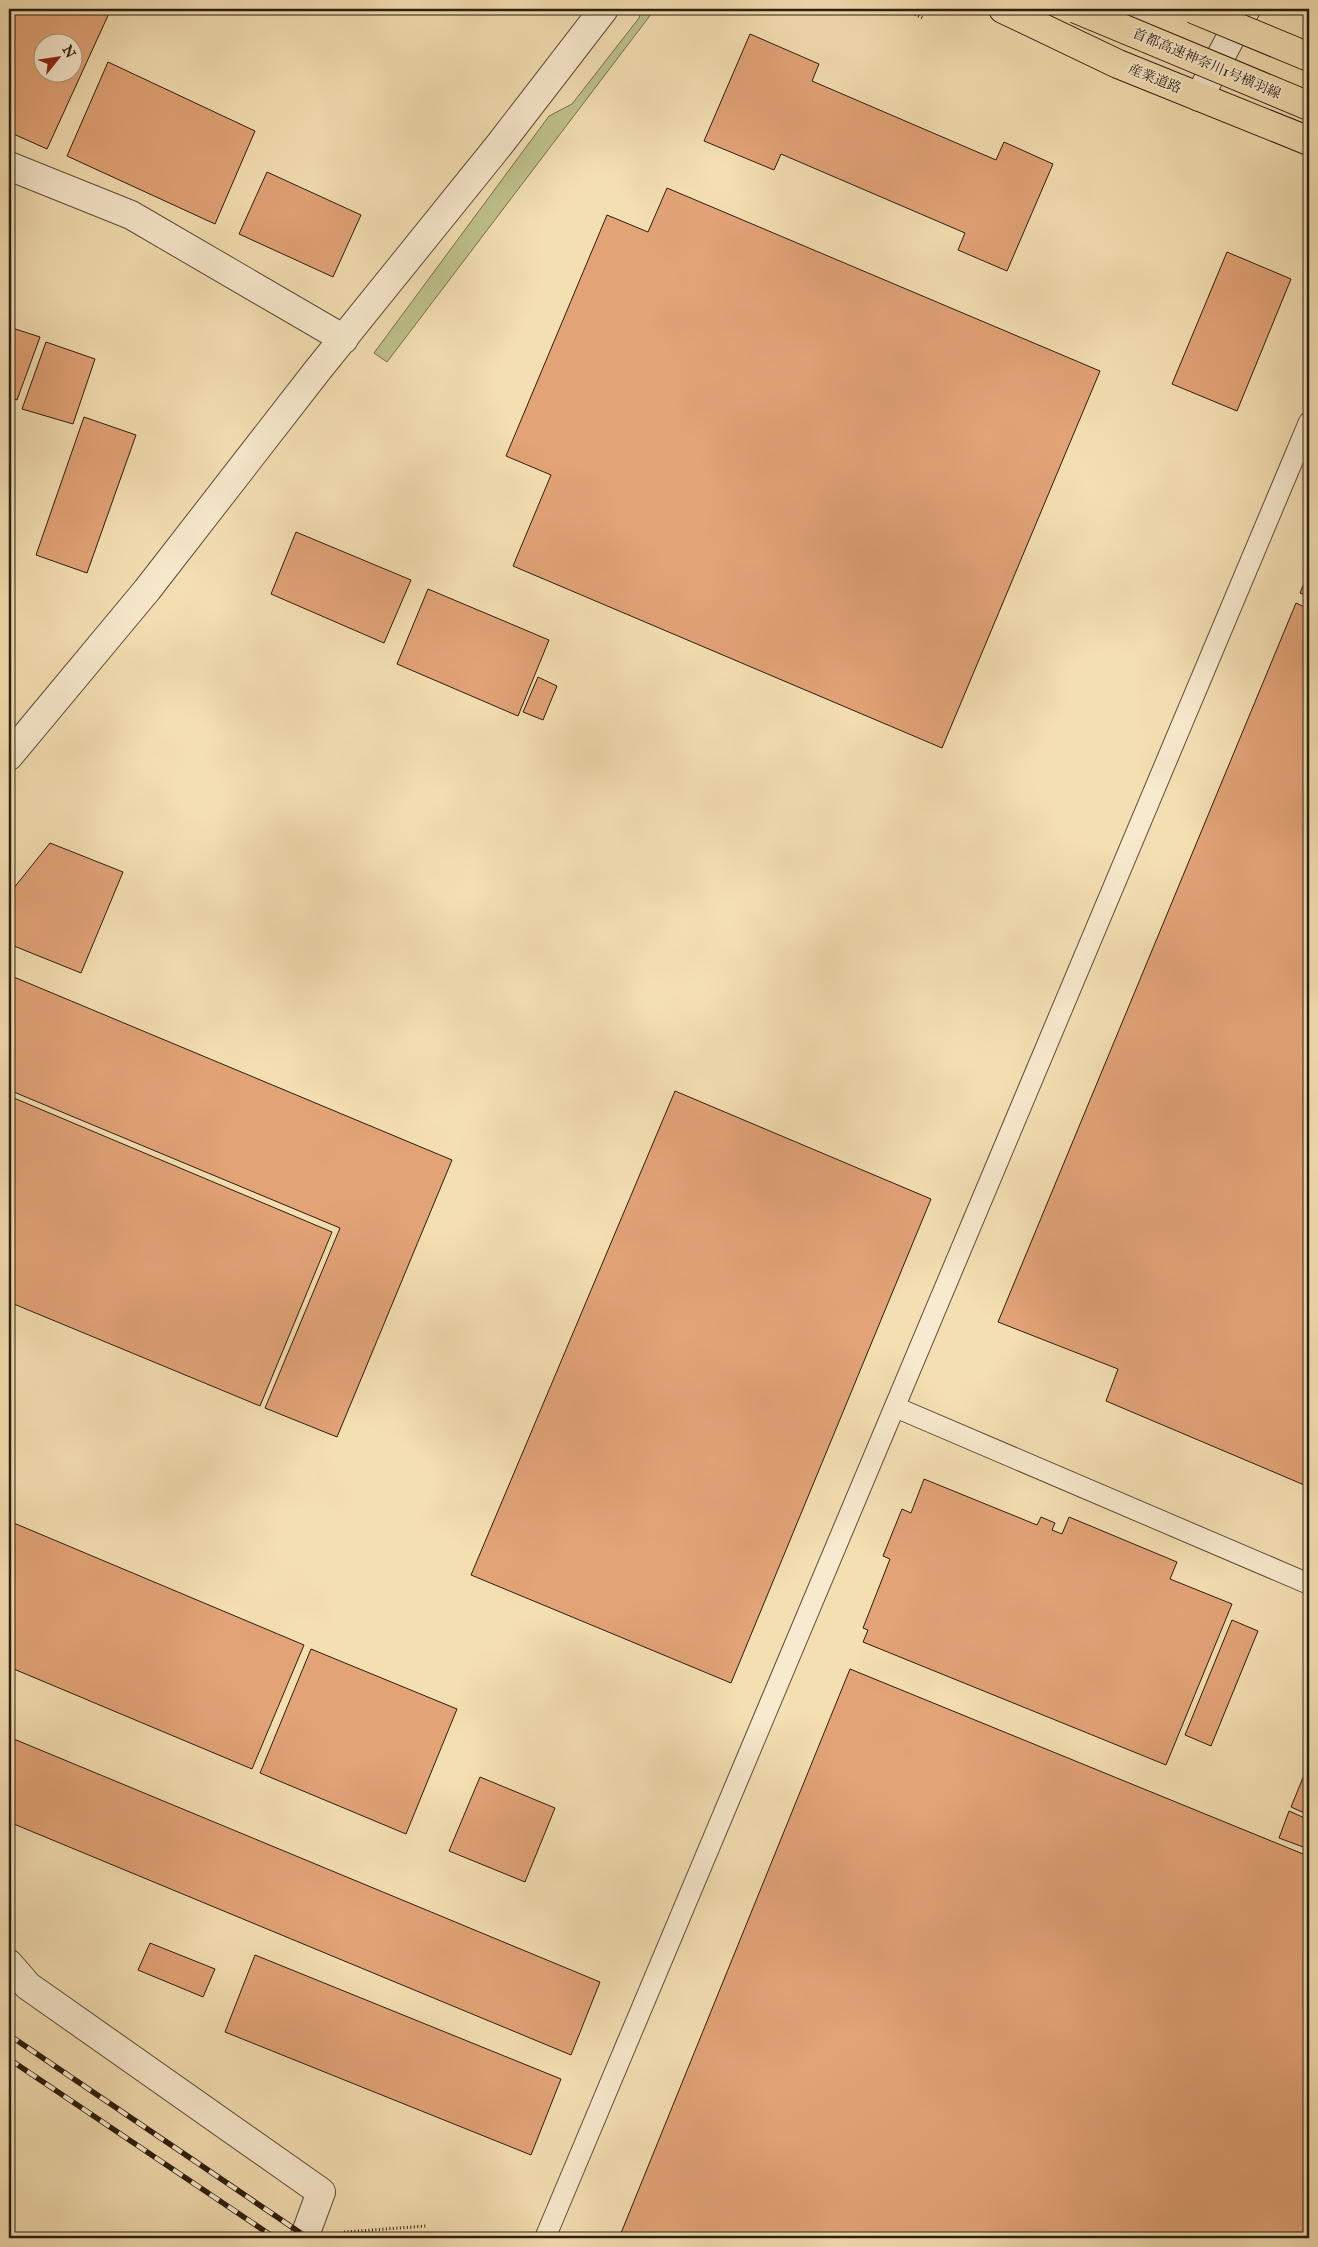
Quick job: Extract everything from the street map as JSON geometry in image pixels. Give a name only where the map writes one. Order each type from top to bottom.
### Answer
[{"type":"main road","name":"産業道路","points":[[1003,9],[1118,64],[1309,142]]},
{"type":"main road","name":"首都高速神奈川1号横羽線","points":[[1076,9],[1309,106]]},
{"type":"main road","points":[[1193,9],[1309,57]]},
{"type":"main road","points":[[1236,11],[1309,47]]},
{"type":"street","points":[[9,756],[147,590],[604,9]]},
{"type":"street","points":[[1200,96],[1236,11]]},
{"type":"street","points":[[9,166],[131,215],[344,339]]},
{"type":"street","points":[[9,1964],[28,1986],[321,2192],[304,2238]]},
{"type":"lane","points":[[545,2238],[1309,422]]},
{"type":"lane","points":[[894,1407],[1309,1584]]},
{"type":"path","points":[[902,9],[923,18]]},
{"type":"path","points":[[344,2232],[426,2226]]},
{"type":"green space","points":[[642,9],[655,9],[387,362],[374,353],[549,116],[572,104],[639,18]]},
{"type":"building","points":[[9,9],[111,9],[82,72],[82,32],[32,32],[32,82],[78,82],[47,149],[9,132]]},
{"type":"building","points":[[750,34],[819,64],[812,81],[996,160],[1004,142],[1053,164],[1007,271],[958,250],[965,233],[781,154],[774,170],[704,141]]},
{"type":"building","points":[[108,62],[255,131],[215,224],[67,156]]},
{"type":"building","points":[[267,172],[361,215],[333,277],[239,234]]},
{"type":"building","points":[[667,188],[1100,371],[942,748],[513,566],[551,475],[506,456],[607,215],[648,232]]},
{"type":"building","points":[[1227,252],[1291,279],[1237,411],[1172,384]]},
{"type":"building","points":[[9,327],[40,337],[17,400],[9,397]]},
{"type":"building","points":[[46,342],[95,359],[73,424],[22,409]]},
{"type":"building","points":[[84,417],[136,435],[87,573],[36,555]]},
{"type":"building","points":[[296,532],[411,580],[384,643],[271,594]]},
{"type":"building","points":[[1309,571],[1309,597],[1300,593]]},
{"type":"building","points":[[428,589],[549,640],[518,716],[397,664]]},
{"type":"building","points":[[1296,603],[1309,609],[1309,1487],[1106,1401],[1118,1369],[998,1322]]},
{"type":"building","points":[[538,677],[557,686],[543,720],[523,712]]},
{"type":"building","points":[[50,843],[123,872],[81,973],[9,944],[9,894]]},
{"type":"building","points":[[9,975],[452,1160],[337,1437],[265,1408],[340,1228],[9,1090]]},
{"type":"building","points":[[675,1091],[931,1199],[731,1683],[471,1575]]},
{"type":"building","points":[[9,1096],[332,1232],[260,1406],[9,1302]]},
{"type":"building","points":[[924,1479],[1037,1525],[1041,1517],[1055,1523],[1052,1530],[1062,1534],[1069,1517],[1177,1562],[1170,1579],[1232,1604],[1166,1765],[863,1642],[868,1630],[863,1628],[890,1559],[883,1556],[902,1509],[911,1513]]},
{"type":"building","points":[[9,1521],[304,1645],[252,1769],[9,1667]]},
{"type":"building","points":[[1232,1620],[1258,1631],[1211,1746],[1185,1735]]},
{"type":"building","points":[[311,1649],[457,1709],[406,1834],[260,1773]]},
{"type":"building","points":[[850,1669],[1308,1856],[1309,1852],[1309,2238],[619,2238]]},
{"type":"building","points":[[9,1737],[600,1982],[571,2055],[9,1822]]},
{"type":"building","points":[[1309,1763],[1309,1815],[1291,1807]]},
{"type":"building","points":[[480,1777],[555,1808],[525,1882],[449,1851]]},
{"type":"building","points":[[1289,1811],[1309,1820],[1309,1840],[1306,1848],[1279,1838]]},
{"type":"building","points":[[150,1943],[215,1969],[203,1997],[138,1970]]},
{"type":"building","points":[[255,1955],[561,2079],[531,2155],[225,2032]]},
{"type":"railway","points":[[9,2035],[308,2238]]},
{"type":"railway","points":[[9,2059],[275,2238]]}]
